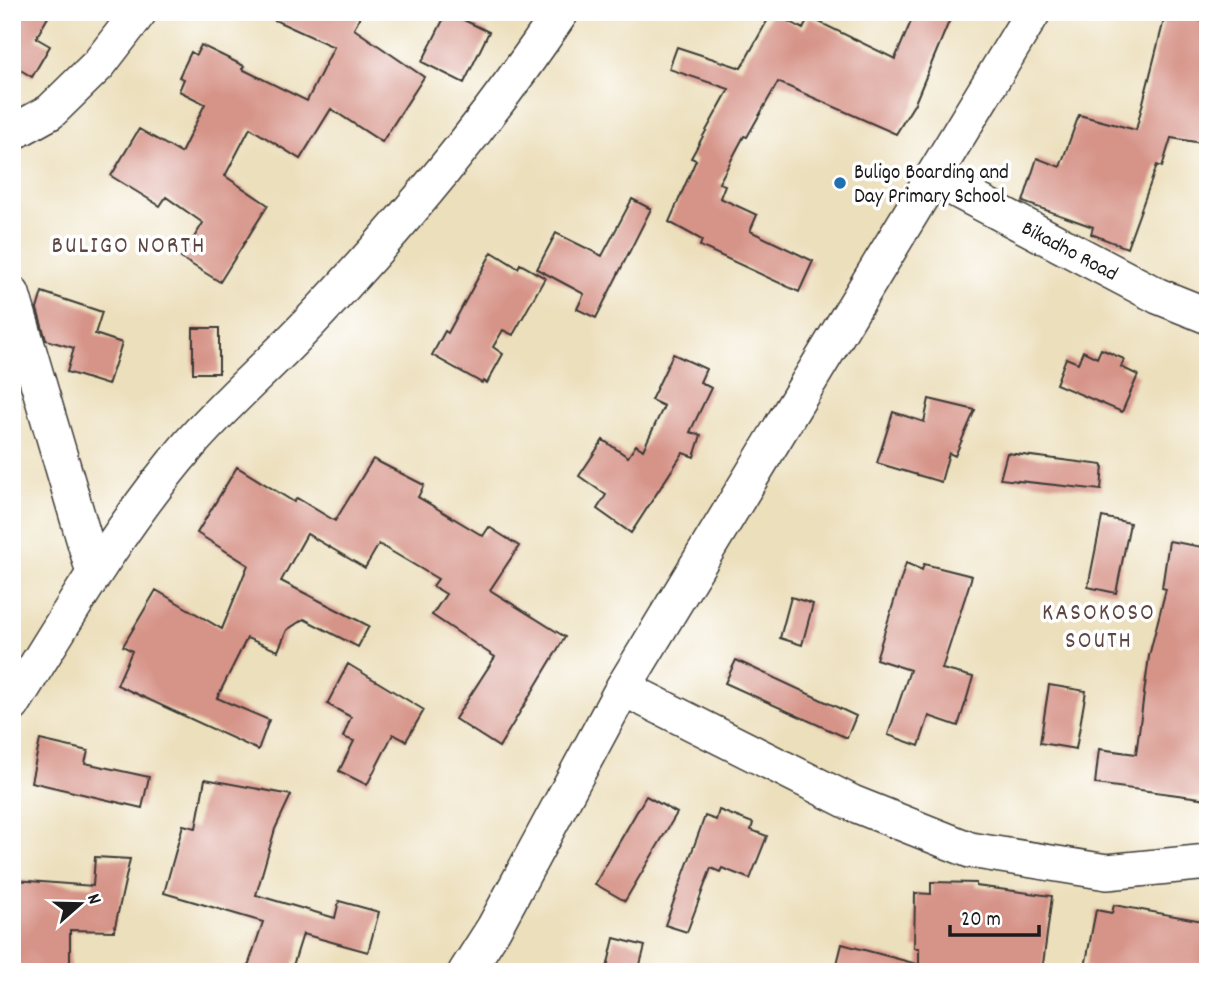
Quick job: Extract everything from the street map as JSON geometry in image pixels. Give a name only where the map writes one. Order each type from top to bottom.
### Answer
[{"type":"street","points":[[12,133],[50,112],[99,64],[139,12]]},
{"type":"street","points":[[12,705],[94,573],[188,446],[310,322],[430,191],[503,99],[561,12]]},
{"type":"street","points":[[466,972],[495,928],[623,688],[1033,12]]},
{"type":"street","name":"Bikadho Road","points":[[934,178],[1158,296],[1208,316]]},
{"type":"street","points":[[12,294],[94,573]]},
{"type":"street","points":[[623,688],[852,803],[970,850],[1107,872],[1208,862]]},
{"type":"building","points":[[12,12],[51,12],[36,38],[50,46],[32,77],[19,69],[12,80]]},
{"type":"building","points":[[257,12],[362,12],[354,29],[424,77],[382,142],[331,109],[300,159],[250,128],[225,176],[268,205],[220,282],[181,258],[203,223],[166,197],[160,206],[111,176],[139,129],[181,153],[205,104],[179,91],[184,79],[179,77],[191,52],[196,55],[201,45],[307,101],[334,47]]},
{"type":"building","points":[[447,12],[489,32],[464,83],[422,62]]},
{"type":"building","points":[[772,12],[803,29],[809,17],[895,59],[915,12],[953,12],[915,103],[896,134],[778,82],[747,137],[744,136],[719,183],[725,185],[720,198],[757,215],[750,231],[813,261],[799,292],[700,246],[702,240],[669,222],[696,160],[691,158],[729,89],[669,69],[677,47],[741,68]]},
{"type":"building","points":[[1166,12],[1208,23],[1208,144],[1171,138],[1162,167],[1157,165],[1127,248],[1091,234],[1093,227],[1023,202],[1037,158],[1060,167],[1079,115],[1136,130]]},
{"type":"building","points":[[632,199],[651,209],[596,318],[577,309],[584,294],[537,269],[556,233],[602,256]]},
{"type":"building","points":[[492,252],[518,268],[520,264],[545,278],[513,335],[503,330],[493,347],[503,354],[487,383],[482,383],[432,355],[445,331],[448,333]]},
{"type":"building","points":[[42,292],[102,312],[95,334],[122,343],[108,385],[67,372],[74,348],[46,340],[37,309]]},
{"type":"building","points":[[193,328],[219,328],[219,373],[193,373]]},
{"type":"building","points":[[1101,349],[1124,359],[1121,367],[1138,375],[1122,412],[1056,384],[1066,358],[1078,363],[1083,351],[1097,358]]},
{"type":"building","points":[[673,354],[706,369],[700,382],[711,388],[690,432],[701,435],[694,457],[683,453],[631,533],[597,509],[606,495],[579,476],[603,440],[628,457],[636,445],[643,450],[664,406],[651,400]]},
{"type":"building","points":[[929,399],[975,410],[955,456],[949,453],[941,482],[877,463],[893,412],[924,422]]},
{"type":"building","points":[[1007,453],[1103,465],[1101,490],[1000,479]]},
{"type":"building","points":[[373,459],[424,485],[418,497],[483,536],[489,527],[519,546],[490,590],[565,637],[499,747],[455,719],[495,657],[432,615],[446,594],[433,586],[438,579],[379,544],[365,568],[307,534],[281,581],[369,626],[358,647],[304,619],[287,630],[278,651],[247,638],[217,698],[269,720],[258,750],[117,685],[132,651],[123,646],[156,590],[222,629],[248,565],[197,533],[237,467],[294,502],[297,498],[335,521]]},
{"type":"building","points":[[1102,517],[1130,523],[1116,593],[1088,587]]},
{"type":"building","points":[[1169,541],[1208,548],[1208,799],[1095,784],[1099,749],[1136,754],[1149,656],[1166,589],[1162,588]]},
{"type":"building","points":[[906,563],[922,570],[924,564],[972,576],[942,669],[973,677],[966,701],[958,726],[929,716],[919,746],[888,735],[910,670],[876,659]]},
{"type":"building","points":[[791,597],[813,604],[802,645],[780,638]]},
{"type":"building","points":[[736,660],[856,716],[847,738],[725,683]]},
{"type":"building","points":[[348,664],[424,710],[406,741],[393,734],[367,785],[339,771],[354,741],[343,737],[351,717],[327,704]]},
{"type":"building","points":[[1049,685],[1086,691],[1076,749],[1040,743]]},
{"type":"building","points":[[40,740],[88,751],[85,763],[149,777],[142,808],[31,782]]},
{"type":"building","points":[[205,779],[291,795],[275,829],[256,895],[335,918],[339,901],[379,912],[368,952],[303,934],[291,972],[246,972],[263,922],[164,893],[183,825],[196,828]]},
{"type":"building","points":[[646,796],[677,813],[625,901],[595,884]]},
{"type":"building","points":[[719,810],[753,823],[751,830],[767,836],[750,879],[722,868],[720,872],[711,868],[687,932],[665,925],[705,816],[716,820]]},
{"type":"building","points":[[95,857],[130,859],[114,931],[70,930],[70,971],[12,971],[16,880],[93,886]]},
{"type":"building","points":[[931,882],[976,883],[976,886],[1052,896],[1042,972],[919,972],[919,948],[914,948],[915,893],[931,894]]},
{"type":"building","points":[[1114,905],[1203,921],[1202,928],[1208,929],[1208,972],[1084,972],[1096,910],[1112,913]]},
{"type":"building","points":[[614,938],[645,946],[638,972],[606,972]]},
{"type":"building","points":[[842,944],[917,964],[916,972],[835,972]]},
{"type":"place","name":"Buligo Boarding and Day Primary School","points":[[840,183]]},
{"type":"district","name":"BULIGO NORTH","points":[[129,244]]},
{"type":"district","name":"KASOKOSO SOUTH","points":[[1099,625]]}]
